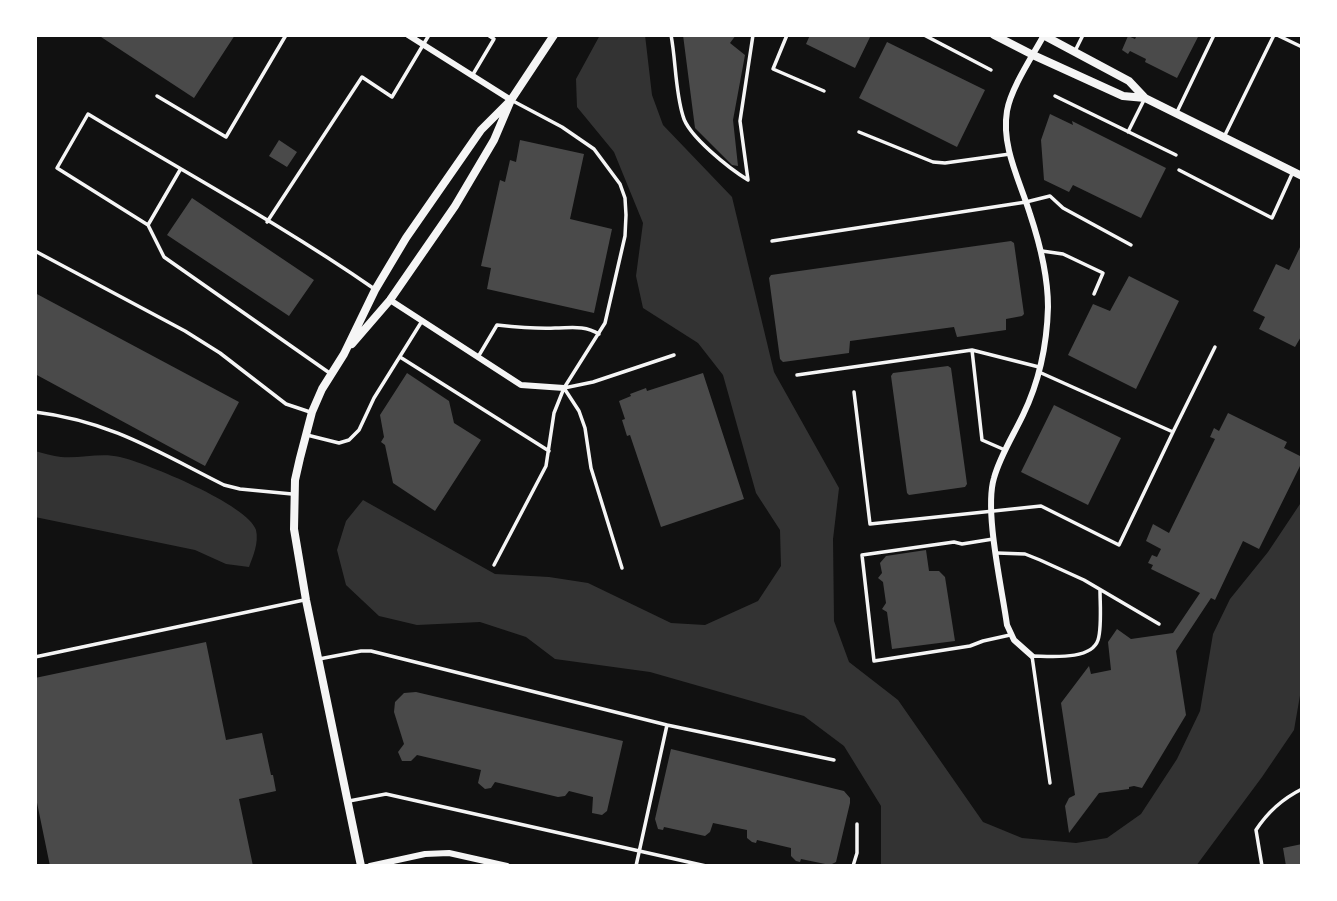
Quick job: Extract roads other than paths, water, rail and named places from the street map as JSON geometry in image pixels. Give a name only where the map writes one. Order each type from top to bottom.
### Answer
[{"type":"street","points":[[408,35],[511,100]]},
{"type":"street","points":[[361,866],[294,529],[294,494],[305,435],[312,412],[331,374],[406,238],[473,141],[511,100],[554,35]]},
{"type":"street","points":[[995,35],[1123,96],[1145,98],[1298,174]]},
{"type":"street","points":[[1032,656],[1010,635],[990,495],[994,477],[1024,413],[1040,369],[1048,308],[1040,250],[1010,154],[1006,129],[1007,110],[1043,35],[1129,80],[1145,98]]},
{"type":"street","points":[[344,354],[390,300],[455,206],[494,140],[511,100]]},
{"type":"street","points":[[390,300],[521,385],[564,387]]},
{"type":"street","points":[[370,866],[425,854],[449,853],[507,866]]},
{"type":"lane","points":[[157,96],[226,137],[286,35]]},
{"type":"lane","points":[[267,222],[362,77],[392,97],[429,35]]},
{"type":"lane","points":[[472,76],[494,39],[488,35]]},
{"type":"lane","points":[[671,35],[683,118],[691,132],[748,180],[740,121],[753,35]]},
{"type":"lane","points":[[787,35],[772,69],[824,91]]},
{"type":"lane","points":[[924,35],[991,70]]},
{"type":"lane","points":[[1075,51],[1083,35]]},
{"type":"lane","points":[[1176,113],[1214,35]]},
{"type":"lane","points":[[1224,137],[1275,35],[1302,47]]},
{"type":"lane","points":[[1055,96],[1177,155]]},
{"type":"lane","points":[[1128,132],[1145,98]]},
{"type":"lane","points":[[494,565],[546,466],[554,413],[564,387],[606,323],[625,236],[625,198],[620,184],[601,158],[579,137],[511,100]]},
{"type":"lane","points":[[331,374],[164,257],[148,225],[57,168],[89,114],[313,247],[375,290]]},
{"type":"lane","points":[[859,132],[933,162],[945,163],[1010,154]]},
{"type":"lane","points":[[148,225],[180,170]]},
{"type":"lane","points":[[1179,170],[1272,218],[1298,174]]},
{"type":"lane","points":[[772,241],[1050,196],[1063,208],[1131,245]]},
{"type":"lane","points":[[1040,250],[1063,254],[1103,273],[1094,294]]},
{"type":"lane","points":[[35,251],[185,331],[220,353],[286,404],[312,412]]},
{"type":"lane","points":[[305,435],[339,443],[349,440],[359,430],[374,398],[422,321]]},
{"type":"lane","points":[[478,357],[497,325],[586,328],[599,334]]},
{"type":"lane","points":[[854,392],[870,524],[1041,506],[1119,545],[1215,347]]},
{"type":"lane","points":[[972,350],[982,440],[1005,450]]},
{"type":"lane","points":[[797,375],[972,350],[1040,369],[1173,432]]},
{"type":"lane","points":[[564,387],[593,382],[674,355]]},
{"type":"lane","points":[[400,357],[549,451]]},
{"type":"lane","points":[[564,387],[579,411],[585,428],[592,468],[622,568]]},
{"type":"lane","points":[[35,412],[69,416],[113,429],[224,485],[253,491],[294,494]]},
{"type":"lane","points":[[995,539],[862,555],[874,661],[970,646],[1010,635]]},
{"type":"lane","points":[[997,553],[1025,554],[1100,590],[1159,624]]},
{"type":"lane","points":[[1050,783],[1032,656],[1073,656],[1090,650],[1098,641],[1100,590]]},
{"type":"lane","points":[[35,657],[306,600]]},
{"type":"lane","points":[[318,660],[371,651],[667,724],[834,760]]},
{"type":"lane","points":[[636,866],[667,724]]},
{"type":"lane","points":[[1262,866],[1256,830],[1263,819],[1290,795],[1302,789]]},
{"type":"lane","points":[[348,802],[386,794],[706,866]]},
{"type":"lane","points":[[853,866],[857,853],[857,824]]}]
